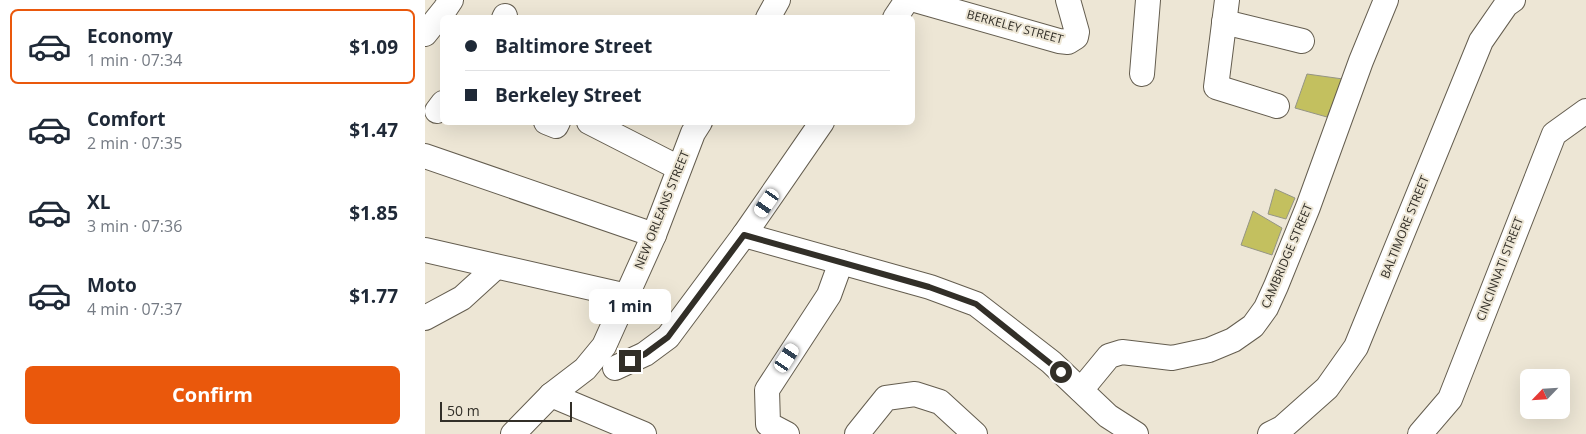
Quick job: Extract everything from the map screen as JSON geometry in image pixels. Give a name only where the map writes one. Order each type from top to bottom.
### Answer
[{"type":"street","points":[[440,15],[451,0]]},
{"type":"street","points":[[770,15],[778,0]]},
{"type":"street","points":[[897,15],[907,0]]},
{"type":"street","name":"BERKELEY STREET","points":[[915,0],[1068,42],[1076,37],[1077,32],[1067,0]]},
{"type":"street","points":[[1142,74],[1148,0]]},
{"type":"street","name":"CAMBRIDGE STREET","points":[[1081,390],[1109,356],[1122,352],[1172,358],[1209,350],[1233,340],[1253,326],[1266,308],[1283,269],[1308,207],[1361,61],[1386,0]]},
{"type":"street","name":"BALTIMORE STREET","points":[[1270,434],[1282,428],[1327,388],[1356,347],[1481,41],[1506,5],[1513,0]]},
{"type":"street","points":[[1277,106],[1216,87],[1225,11],[1302,41]]},
{"type":"street","points":[[425,34],[440,15]]},
{"type":"street","name":"CINCINNATI STREET","points":[[1420,434],[1450,398],[1554,134],[1586,111]]},
{"type":"street","points":[[595,125],[679,168]]},
{"type":"street","name":"NEW ORLEANS STREET","points":[[513,434],[551,395],[585,369],[604,346],[654,235],[693,133],[698,125]]},
{"type":"street","points":[[615,368],[645,354],[668,337],[744,235],[820,125]]},
{"type":"street","points":[[425,156],[654,235]]},
{"type":"street","points":[[744,235],[929,287],[976,304],[1051,362],[1109,416],[1136,434]]},
{"type":"street","points":[[425,250],[627,296]]},
{"type":"street","points":[[787,434],[768,424],[767,390],[829,295],[841,262]]},
{"type":"street","points":[[425,318],[462,298],[496,267]]},
{"type":"street","points":[[857,434],[886,398],[915,394],[940,402],[975,434]]},
{"type":"street","points":[[551,395],[644,434]]},
{"type":"building","points":[[1307,74],[1343,79],[1327,117],[1295,108]]},
{"type":"building","points":[[1275,189],[1295,198],[1286,219],[1268,214]]},
{"type":"building","points":[[1253,211],[1282,228],[1272,255],[1241,245]]},
{"type":"route","points":[[630,361],[645,354],[668,337],[744,235],[929,287],[976,304],[1051,362],[1061,372]]}]
